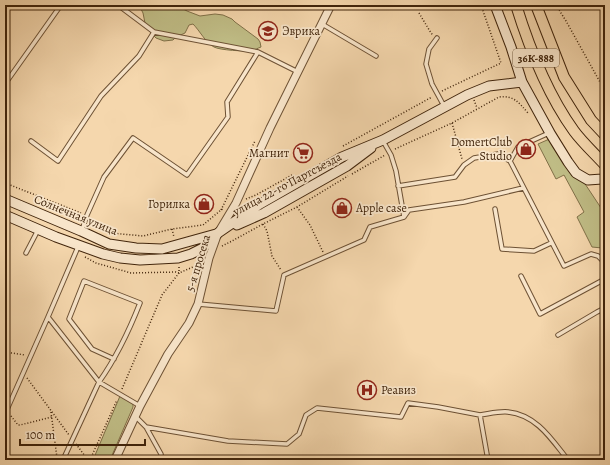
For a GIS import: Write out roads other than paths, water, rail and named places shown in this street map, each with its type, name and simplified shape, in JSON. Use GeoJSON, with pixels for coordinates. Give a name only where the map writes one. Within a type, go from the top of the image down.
{"type":"FeatureCollection","features":[{"type":"Feature","properties":{"kind":"main road"},"geometry":{"type":"LineString","coordinates":[[495,5],[511,47],[522,82],[550,133],[576,173],[588,180],[605,178]]}},
{"type":"Feature","properties":{"kind":"main road","name":"36К-888"},"geometry":{"type":"LineString","coordinates":[[537,8],[564,77],[591,120],[605,135]]}},
{"type":"Feature","properties":{"kind":"main road","name":"36К-888"},"geometry":{"type":"LineString","coordinates":[[517,9],[541,72],[556,101],[575,132],[605,165]]}},
{"type":"Feature","properties":{"kind":"main road","name":"улица 22-го Партсъезда"},"geometry":{"type":"LineString","coordinates":[[218,233],[264,213],[334,174],[383,140],[467,95],[489,86],[522,82]]}},
{"type":"Feature","properties":{"kind":"main road","name":"Солнечная улица"},"geometry":{"type":"LineString","coordinates":[[5,199],[109,244],[136,248],[162,249],[218,233]]}},
{"type":"Feature","properties":{"kind":"main road","name":"Солнечная улица"},"geometry":{"type":"LineString","coordinates":[[5,215],[79,246],[103,254],[120,258],[140,260],[178,258],[190,254],[203,248],[218,233]]}},
{"type":"Feature","properties":{"kind":"street","name":"5-я просека"},"geometry":{"type":"LineString","coordinates":[[115,460],[140,406],[168,354],[189,323],[198,304],[209,258],[218,233],[236,204],[270,128],[331,5]]}},
{"type":"Feature","properties":{"kind":"lane"},"geometry":{"type":"LineString","coordinates":[[5,84],[61,5]]}},
{"type":"Feature","properties":{"kind":"lane"},"geometry":{"type":"LineString","coordinates":[[118,5],[154,32],[258,52],[298,72]]}},
{"type":"Feature","properties":{"kind":"lane"},"geometry":{"type":"LineString","coordinates":[[322,24],[376,56]]}},
{"type":"Feature","properties":{"kind":"lane"},"geometry":{"type":"LineString","coordinates":[[31,141],[58,161],[101,96],[139,56],[154,32]]}},
{"type":"Feature","properties":{"kind":"lane"},"geometry":{"type":"LineString","coordinates":[[437,38],[429,49],[426,64],[432,84],[445,107]]}},
{"type":"Feature","properties":{"kind":"lane"},"geometry":{"type":"LineString","coordinates":[[81,231],[104,177],[133,138],[188,175],[228,118],[227,102],[258,52]]}},
{"type":"Feature","properties":{"kind":"lane"},"geometry":{"type":"LineString","coordinates":[[510,161],[518,147],[550,133]]}},
{"type":"Feature","properties":{"kind":"lane"},"geometry":{"type":"LineString","coordinates":[[383,140],[391,155],[396,171],[404,216]]}},
{"type":"Feature","properties":{"kind":"lane"},"geometry":{"type":"LineString","coordinates":[[398,186],[455,177],[464,165],[474,158],[498,154],[510,161],[564,266],[591,254],[598,256],[605,263]]}},
{"type":"Feature","properties":{"kind":"lane"},"geometry":{"type":"LineString","coordinates":[[198,304],[276,311],[284,275],[364,240],[370,226],[404,216],[409,210],[464,202],[523,188]]}},
{"type":"Feature","properties":{"kind":"lane"},"geometry":{"type":"LineString","coordinates":[[495,209],[502,249],[534,251],[552,242]]}},
{"type":"Feature","properties":{"kind":"lane"},"geometry":{"type":"LineString","coordinates":[[26,253],[38,229]]}},
{"type":"Feature","properties":{"kind":"lane"},"geometry":{"type":"LineString","coordinates":[[5,414],[79,246]]}},
{"type":"Feature","properties":{"kind":"lane"},"geometry":{"type":"LineString","coordinates":[[521,276],[540,314],[605,279]]}},
{"type":"Feature","properties":{"kind":"lane"},"geometry":{"type":"LineString","coordinates":[[63,460],[99,382],[114,359],[140,303],[84,281],[69,319],[92,348],[114,359]]}},
{"type":"Feature","properties":{"kind":"lane"},"geometry":{"type":"LineString","coordinates":[[558,335],[605,308]]}},
{"type":"Feature","properties":{"kind":"lane"},"geometry":{"type":"LineString","coordinates":[[48,317],[99,382],[140,406]]}},
{"type":"Feature","properties":{"kind":"lane"},"geometry":{"type":"LineString","coordinates":[[146,427],[228,441],[287,444],[299,434],[306,415],[317,408],[400,417],[408,403],[480,415],[508,412],[527,417],[544,430],[568,460]]}},
{"type":"Feature","properties":{"kind":"lane"},"geometry":{"type":"LineString","coordinates":[[480,415],[488,460]]}},
{"type":"Feature","properties":{"kind":"lane"},"geometry":{"type":"LineString","coordinates":[[135,416],[146,427],[161,454],[161,460]]}},
{"type":"Feature","properties":{"kind":"place","name":"Эврика"},"geometry":{"type":"Point","coordinates":[268,31]}},
{"type":"Feature","properties":{"kind":"place","name":"DomertClub Studio"},"geometry":{"type":"Point","coordinates":[526,149]}},
{"type":"Feature","properties":{"kind":"place","name":"Магнит"},"geometry":{"type":"Point","coordinates":[303,153]}},
{"type":"Feature","properties":{"kind":"place","name":"Горилка"},"geometry":{"type":"Point","coordinates":[204,204]}},
{"type":"Feature","properties":{"kind":"place","name":"Apple case"},"geometry":{"type":"Point","coordinates":[342,208]}},
{"type":"Feature","properties":{"kind":"place","name":"Реавиз"},"geometry":{"type":"Point","coordinates":[367,390]}}]}
